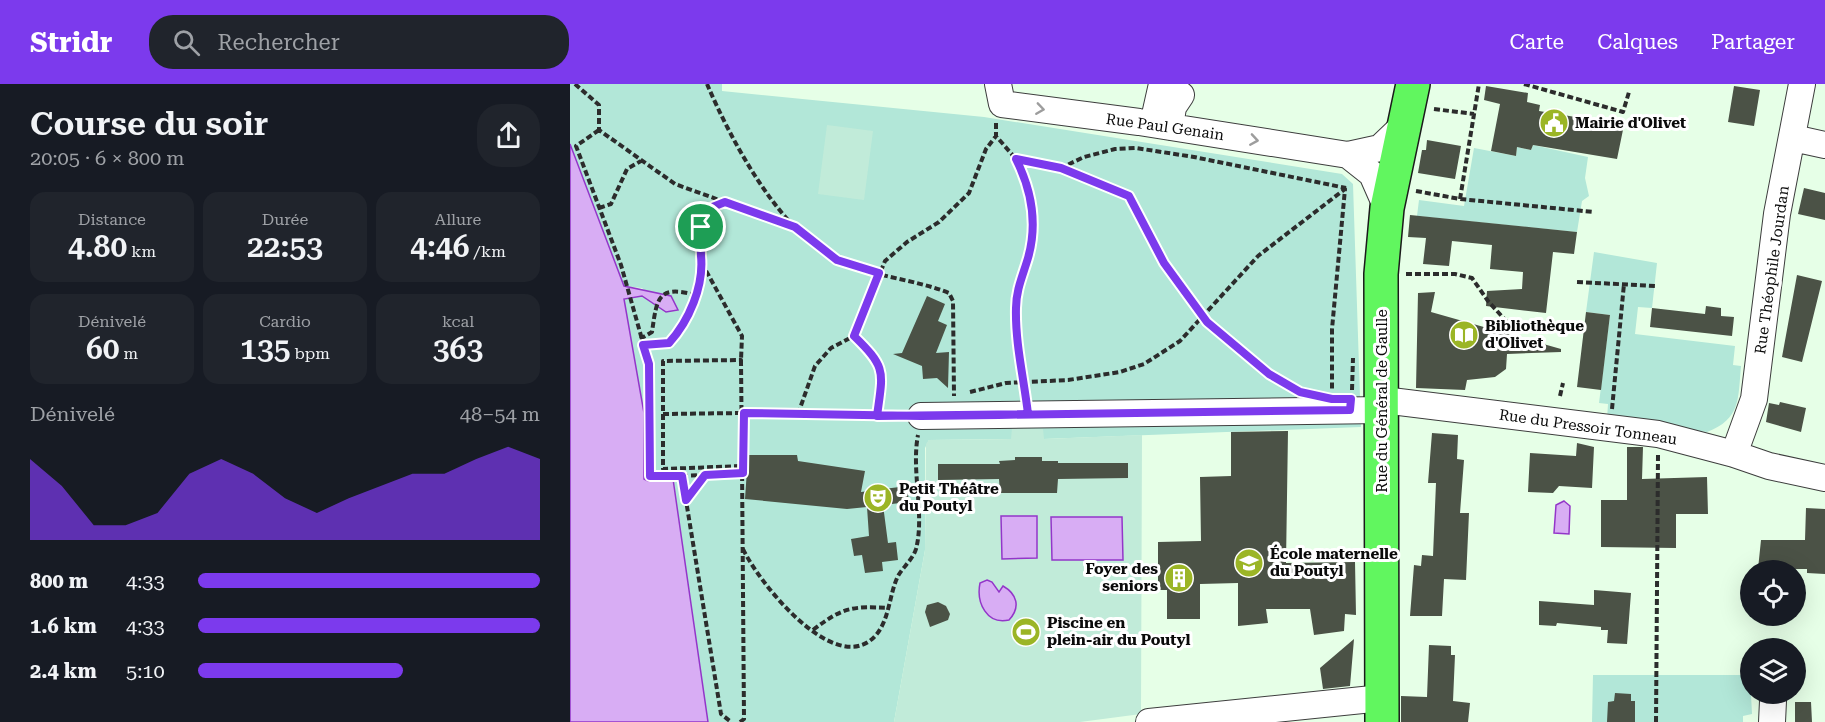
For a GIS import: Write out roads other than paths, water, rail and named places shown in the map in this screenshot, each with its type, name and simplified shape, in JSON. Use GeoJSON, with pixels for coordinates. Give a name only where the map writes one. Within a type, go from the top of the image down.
{"type":"FeatureCollection","features":[{"type":"Feature","properties":{"kind":"main road","name":"Rue du Général de Gaulle"},"geometry":{"type":"LineString","coordinates":[[1382,710],[1381,274],[1389,197],[1407,105]]}},
{"type":"Feature","properties":{"kind":"street","name":"Rue Théophile Jourdan"},"geometry":{"type":"LineString","coordinates":[[1734,454],[1754,399],[1777,214],[1802,84]]}},
{"type":"Feature","properties":{"kind":"street"},"geometry":{"type":"LineString","coordinates":[[1162,126],[1171,89]]}},
{"type":"Feature","properties":{"kind":"street","name":"Rue Paul Genain"},"geometry":{"type":"LineString","coordinates":[[1000,94],[1162,126],[1348,155],[1380,148],[1407,105]]}},
{"type":"Feature","properties":{"kind":"street"},"geometry":{"type":"LineString","coordinates":[[1793,138],[1825,145]]}},
{"type":"Feature","properties":{"kind":"street","name":"Rue Paul Genain"},"geometry":{"type":"LineString","coordinates":[[1348,155],[1372,174],[1389,197]]}},
{"type":"Feature","properties":{"kind":"street","name":"Rue du Pressoir Tonneau"},"geometry":{"type":"LineString","coordinates":[[921,416],[1350,410],[1383,405],[1658,434],[1734,454],[1768,466],[1825,478]]}},
{"type":"Feature","properties":{"kind":"street"},"geometry":{"type":"LineString","coordinates":[[1149,722],[1382,710]]}},
{"type":"Feature","properties":{"kind":"place","name":"Mairie d'Olivet"},"geometry":{"type":"Point","coordinates":[1554,123]}},
{"type":"Feature","properties":{"kind":"place","name":"Bibliothèque d'Olivet"},"geometry":{"type":"Point","coordinates":[1464,335]}},
{"type":"Feature","properties":{"kind":"place","name":"Petit Théâtre du Poutyl"},"geometry":{"type":"Point","coordinates":[878,498]}},
{"type":"Feature","properties":{"kind":"place","name":"École maternelle du Poutyl"},"geometry":{"type":"Point","coordinates":[1249,563]}},
{"type":"Feature","properties":{"kind":"place","name":"Foyer des seniors"},"geometry":{"type":"Point","coordinates":[1179,578]}},
{"type":"Feature","properties":{"kind":"place","name":"Piscine en plein-air du Poutyl"},"geometry":{"type":"Point","coordinates":[1026,632]}}]}
